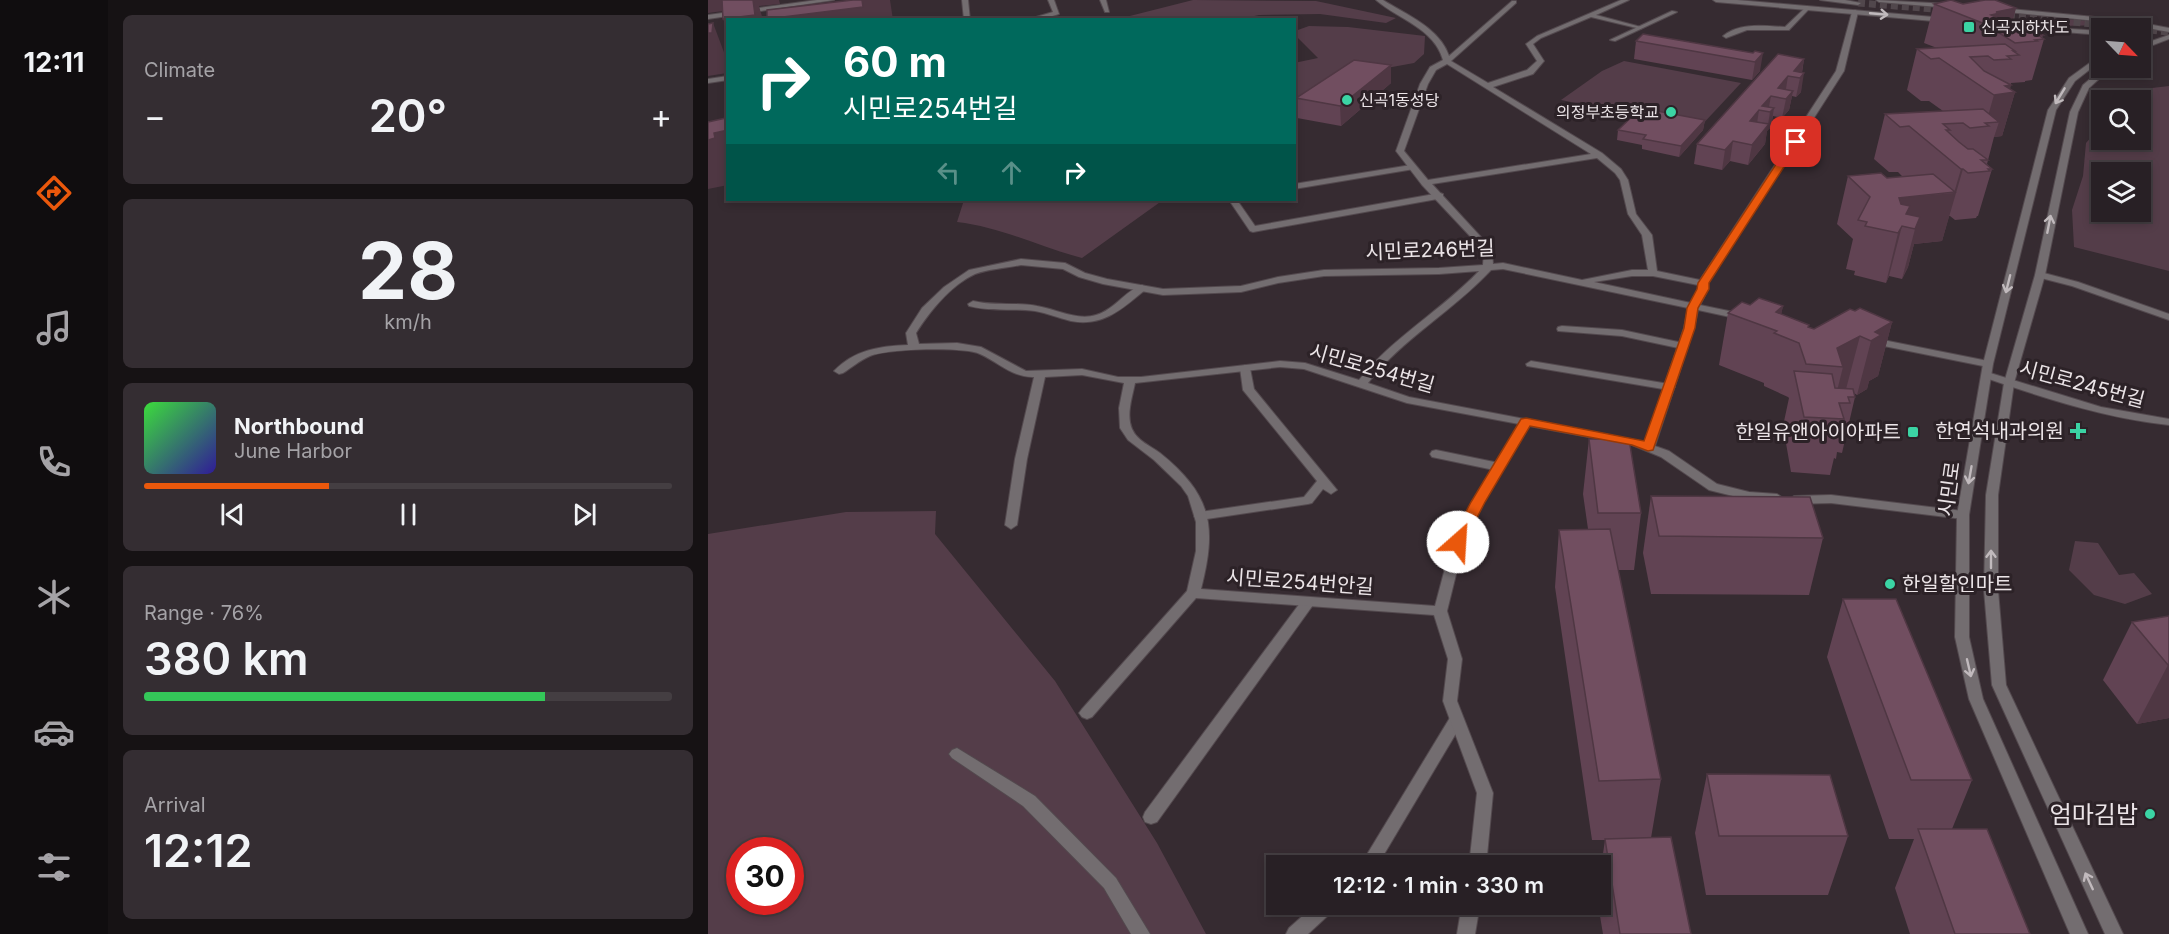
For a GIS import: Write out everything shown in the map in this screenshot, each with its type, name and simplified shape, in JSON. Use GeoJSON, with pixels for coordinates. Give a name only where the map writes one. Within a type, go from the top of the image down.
{"type":"FeatureCollection","features":[{"type":"Feature","properties":{"kind":"street"},"geometry":{"type":"LineString","coordinates":[[708,18],[791,3],[831,0]]}},
{"type":"Feature","properties":{"kind":"street"},"geometry":{"type":"LineString","coordinates":[[965,0],[968,18]]}},
{"type":"Feature","properties":{"kind":"street"},"geometry":{"type":"LineString","coordinates":[[1037,18],[1057,13],[1051,0]]}},
{"type":"Feature","properties":{"kind":"street"},"geometry":{"type":"LineString","coordinates":[[1103,0],[1107,11]]}},
{"type":"Feature","properties":{"kind":"street"},"geometry":{"type":"LineString","coordinates":[[1379,0],[1434,36],[1446,51],[1447,61]]}},
{"type":"Feature","properties":{"kind":"street"},"geometry":{"type":"LineString","coordinates":[[1488,86],[1530,72],[1541,61],[1529,44],[1539,37],[1593,16],[1626,0]]}},
{"type":"Feature","properties":{"kind":"street"},"geometry":{"type":"LineString","coordinates":[[1716,0],[1807,8],[1857,8]]}},
{"type":"Feature","properties":{"kind":"street"},"geometry":{"type":"LineString","coordinates":[[1773,0],[1948,20]]}},
{"type":"Feature","properties":{"kind":"street"},"geometry":{"type":"LineString","coordinates":[[1823,0],[1857,8]]}},
{"type":"Feature","properties":{"kind":"street"},"geometry":{"type":"LineString","coordinates":[[1880,0],[1963,7]]}},
{"type":"Feature","properties":{"kind":"street"},"geometry":{"type":"LineString","coordinates":[[1362,384],[1372,371],[1420,326],[1474,282],[1488,267],[1489,251],[1440,196],[1425,183],[1400,151],[1426,79],[1433,69],[1447,61],[1514,2]]}},
{"type":"Feature","properties":{"kind":"street"},"geometry":{"type":"LineString","coordinates":[[789,17],[791,3]]}},
{"type":"Feature","properties":{"kind":"street"},"geometry":{"type":"LineString","coordinates":[[1726,36],[1731,32],[1752,29],[1787,29],[1807,8]]}},
{"type":"Feature","properties":{"kind":"street"},"geometry":{"type":"LineString","coordinates":[[1648,447],[1692,320],[1693,308],[1703,289],[1703,283],[1840,71],[1857,8]]}},
{"type":"Feature","properties":{"kind":"street"},"geometry":{"type":"LineString","coordinates":[[1994,9],[2119,21],[2167,29]]}},
{"type":"Feature","properties":{"kind":"street"},"geometry":{"type":"LineString","coordinates":[[1613,40],[1674,12]]}},
{"type":"Feature","properties":{"kind":"street"},"geometry":{"type":"LineString","coordinates":[[2026,12],[2043,16],[2050,21],[2044,26],[2030,27]]}},
{"type":"Feature","properties":{"kind":"street"},"geometry":{"type":"LineString","coordinates":[[1593,16],[1639,28]]}},
{"type":"Feature","properties":{"kind":"street"},"geometry":{"type":"LineString","coordinates":[[1995,24],[2091,32]]}},
{"type":"Feature","properties":{"kind":"street"},"geometry":{"type":"LineString","coordinates":[[2049,28],[2091,28]]}},
{"type":"Feature","properties":{"kind":"street"},"geometry":{"type":"LineString","coordinates":[[2151,32],[2167,29]]}},
{"type":"Feature","properties":{"kind":"street"},"geometry":{"type":"LineString","coordinates":[[2151,32],[2169,37]]}},
{"type":"Feature","properties":{"kind":"street"},"geometry":{"type":"LineString","coordinates":[[2151,44],[2169,37]]}},
{"type":"Feature","properties":{"kind":"street"},"geometry":{"type":"LineString","coordinates":[[1447,61],[1599,155],[1618,171],[1624,180],[1632,214],[1647,235],[1653,273]]}},
{"type":"Feature","properties":{"kind":"street","name":"시민로"},"geometry":{"type":"LineString","coordinates":[[2079,934],[1976,699],[1962,637],[1963,515],[1987,370],[2052,110],[2072,80],[2091,65]]}},
{"type":"Feature","properties":{"kind":"street"},"geometry":{"type":"LineString","coordinates":[[708,81],[726,78]]}},
{"type":"Feature","properties":{"kind":"street"},"geometry":{"type":"LineString","coordinates":[[2096,78],[2086,87],[2074,112],[2040,275],[2009,383],[1992,495],[1991,590],[1999,685],[2114,934]]}},
{"type":"Feature","properties":{"kind":"street"},"geometry":{"type":"LineString","coordinates":[[1425,183],[1599,155]]}},
{"type":"Feature","properties":{"kind":"street"},"geometry":{"type":"LineString","coordinates":[[1296,187],[1411,167]]}},
{"type":"Feature","properties":{"kind":"street"},"geometry":{"type":"LineString","coordinates":[[1234,201],[1253,229],[1440,196]]}},
{"type":"Feature","properties":{"kind":"street","name":"시민로246번길"},"geometry":{"type":"LineString","coordinates":[[914,348],[911,333],[926,310],[947,289],[972,272],[1021,262],[1065,266],[1098,280],[1163,292],[1241,289],[1278,280],[1324,273],[1439,272],[1503,266],[1521,268],[1755,320]]}},
{"type":"Feature","properties":{"kind":"street"},"geometry":{"type":"LineString","coordinates":[[1580,282],[1632,273],[1653,273],[1703,283]]}},
{"type":"Feature","properties":{"kind":"street"},"geometry":{"type":"LineString","coordinates":[[2040,275],[2076,284],[2169,317]]}},
{"type":"Feature","properties":{"kind":"street"},"geometry":{"type":"LineString","coordinates":[[973,304],[1001,310],[1035,309],[1071,317],[1095,319],[1142,288]]}},
{"type":"Feature","properties":{"kind":"street"},"geometry":{"type":"LineString","coordinates":[[1562,329],[1622,333],[1683,346]]}},
{"type":"Feature","properties":{"kind":"street"},"geometry":{"type":"LineString","coordinates":[[1863,339],[1987,370]]}},
{"type":"Feature","properties":{"kind":"street","name":"시민로254번길"},"geometry":{"type":"LineString","coordinates":[[839,371],[865,354],[881,348],[957,346],[981,350],[1024,374],[1082,372],[1118,380],[1280,364],[1305,366],[1407,400],[1635,442],[1665,454],[1713,487],[1749,496],[1800,501],[1831,499],[1963,515]]}},
{"type":"Feature","properties":{"kind":"street"},"geometry":{"type":"LineString","coordinates":[[1532,364],[1670,387]]}},
{"type":"Feature","properties":{"kind":"street"},"geometry":{"type":"LineString","coordinates":[[1200,516],[1308,500],[1327,486],[1249,390],[1245,368]]}},
{"type":"Feature","properties":{"kind":"street","name":"시민로245번길"},"geometry":{"type":"LineString","coordinates":[[1987,370],[2009,383],[2057,399],[2137,419],[2169,422]]}},
{"type":"Feature","properties":{"kind":"street"},"geometry":{"type":"LineString","coordinates":[[1011,525],[1020,459],[1040,373]]}},
{"type":"Feature","properties":{"kind":"street","name":"시민로254번안길"},"geometry":{"type":"LineString","coordinates":[[1130,380],[1123,415],[1129,434],[1155,454],[1186,484],[1198,507],[1204,537],[1203,558],[1193,593],[1440,611]]}},
{"type":"Feature","properties":{"kind":"street"},"geometry":{"type":"LineString","coordinates":[[1478,855],[1485,793],[1450,701],[1455,659],[1440,611],[1458,542],[1526,422]]}},
{"type":"Feature","properties":{"kind":"street"},"geometry":{"type":"LineString","coordinates":[[1436,454],[1499,467]]}},
{"type":"Feature","properties":{"kind":"street"},"geometry":{"type":"LineString","coordinates":[[1086,713],[1193,593]]}},
{"type":"Feature","properties":{"kind":"street"},"geometry":{"type":"LineString","coordinates":[[1151,817],[1308,602]]}},
{"type":"Feature","properties":{"kind":"street"},"geometry":{"type":"LineString","coordinates":[[1375,855],[1456,720]]}},
{"type":"Feature","properties":{"kind":"street"},"geometry":{"type":"LineString","coordinates":[[957,754],[1029,801],[1110,883],[1140,934]]}},
{"type":"Feature","properties":{"kind":"street"},"geometry":{"type":"LineString","coordinates":[[1295,934],[1317,915]]}},
{"type":"Feature","properties":{"kind":"street"},"geometry":{"type":"LineString","coordinates":[[1466,934],[1469,915]]}},
{"type":"Feature","properties":{"kind":"shaded area"},"geometry":{"type":"Polygon","coordinates":[[[1193,0],[1316,1],[1396,18],[1386,23],[1320,14],[1259,15],[1245,18],[1122,18],[1193,0]]]}},
{"type":"Feature","properties":{"kind":"shaded area"},"geometry":{"type":"Polygon","coordinates":[[[2053,18],[2091,21],[2091,25],[2056,26],[2053,18]]]}},
{"type":"Feature","properties":{"kind":"shaded area"},"geometry":{"type":"Polygon","coordinates":[[[1309,26],[1348,27],[1425,36],[1424,54],[1414,63],[1354,74],[1296,112],[1296,63],[1318,58],[1296,36],[1296,31],[1309,26]]]}},
{"type":"Feature","properties":{"kind":"shaded area"},"geometry":{"type":"Polygon","coordinates":[[[1624,61],[1741,83],[1699,128],[1561,100],[1602,71],[1624,61]]]}},
{"type":"Feature","properties":{"kind":"shaded area"},"geometry":{"type":"Polygon","coordinates":[[[2169,86],[2169,271],[2074,247],[2072,210],[2083,176],[2086,143],[2091,137],[2091,150],[2151,150],[2151,90],[2147,90],[2169,86]]]}},
{"type":"Feature","properties":{"kind":"shaded area"},"geometry":{"type":"Polygon","coordinates":[[[964,201],[1162,201],[1082,258],[989,228],[957,222],[964,201]]]}},
{"type":"Feature","properties":{"kind":"shaded area"},"geometry":{"type":"Polygon","coordinates":[[[936,511],[935,534],[1055,681],[1157,843],[1206,934],[708,934],[708,534],[846,512],[936,511]]]}},
{"type":"Feature","properties":{"kind":"shaded area"},"geometry":{"type":"Polygon","coordinates":[[[2075,541],[2098,543],[2119,575],[2134,573],[2152,594],[2125,604],[2094,595],[2069,570],[2075,541]]]}},
{"type":"Feature","properties":{"kind":"building"},"geometry":{"type":"Polygon","coordinates":[[[722,0],[753,0],[755,15],[723,19],[722,0]]]}},
{"type":"Feature","properties":{"kind":"building"},"geometry":{"type":"Polygon","coordinates":[[[853,0],[862,0],[863,7],[775,18],[767,18],[767,10],[853,0]]]}},
{"type":"Feature","properties":{"kind":"building"},"geometry":{"type":"Polygon","coordinates":[[[1951,0],[1963,4],[1995,0],[2016,8],[1991,15],[2021,29],[2033,29],[2043,35],[2038,35],[2044,39],[2015,43],[1985,24],[1934,4],[1951,0]]]}},
{"type":"Feature","properties":{"kind":"building"},"geometry":{"type":"Polygon","coordinates":[[[713,23],[712,33],[708,33],[708,24],[713,23]]]}},
{"type":"Feature","properties":{"kind":"building"},"geometry":{"type":"Polygon","coordinates":[[[1643,34],[1763,53],[1755,62],[1636,41],[1643,34]]]}},
{"type":"Feature","properties":{"kind":"building"},"geometry":{"type":"Polygon","coordinates":[[[2005,44],[2019,55],[2007,56],[2011,59],[1994,60],[1988,56],[1970,57],[1984,71],[2011,85],[2005,86],[2015,92],[1994,95],[1939,58],[1931,59],[1917,49],[2005,44]]]}},
{"type":"Feature","properties":{"kind":"building"},"geometry":{"type":"Polygon","coordinates":[[[1778,54],[1804,59],[1794,71],[1804,73],[1800,78],[1788,76],[1778,88],[1793,91],[1786,99],[1771,96],[1762,106],[1774,108],[1770,112],[1759,110],[1750,121],[1769,124],[1752,145],[1733,141],[1725,150],[1697,144],[1778,54]]]}},
{"type":"Feature","properties":{"kind":"building"},"geometry":{"type":"Polygon","coordinates":[[[1354,60],[1391,65],[1340,106],[1296,98],[1354,60]]]}},
{"type":"Feature","properties":{"kind":"building"},"geometry":{"type":"Polygon","coordinates":[[[1641,108],[1705,120],[1681,146],[1643,139],[1646,135],[1618,130],[1641,108]]]}},
{"type":"Feature","properties":{"kind":"building"},"geometry":{"type":"Polygon","coordinates":[[[1983,109],[1999,122],[1985,123],[1989,126],[1970,128],[1963,123],[1943,124],[1959,142],[1988,160],[1981,160],[1992,169],[1968,173],[1909,126],[1900,127],[1885,114],[1983,109]]]}},
{"type":"Feature","properties":{"kind":"building"},"geometry":{"type":"Polygon","coordinates":[[[726,118],[726,130],[714,133],[715,138],[708,140],[708,122],[726,118]]]}},
{"type":"Feature","properties":{"kind":"building"},"geometry":{"type":"Polygon","coordinates":[[[1881,173],[1887,178],[1933,174],[1955,192],[1899,198],[1901,204],[1910,206],[1906,214],[1920,217],[1915,229],[1902,226],[1898,233],[1865,226],[1867,222],[1858,220],[1870,197],[1848,176],[1881,173]]]}},
{"type":"Feature","properties":{"kind":"building"},"geometry":{"type":"Polygon","coordinates":[[[1759,298],[1783,306],[1776,312],[1814,329],[1850,309],[1855,311],[1860,308],[1892,322],[1875,332],[1881,335],[1871,341],[1860,336],[1837,348],[1843,367],[1806,364],[1799,343],[1774,333],[1777,331],[1728,313],[1742,302],[1750,305],[1759,298]]]}},
{"type":"Feature","properties":{"kind":"building"},"geometry":{"type":"Polygon","coordinates":[[[1794,371],[1832,374],[1835,388],[1853,389],[1855,397],[1848,397],[1850,403],[1839,403],[1844,419],[1804,417],[1794,371]]]}},
{"type":"Feature","properties":{"kind":"building"},"geometry":{"type":"Polygon","coordinates":[[[1589,439],[1629,439],[1641,513],[1598,513],[1589,439]]]}},
{"type":"Feature","properties":{"kind":"building"},"geometry":{"type":"Polygon","coordinates":[[[1651,496],[1810,497],[1823,538],[1659,536],[1651,496]]]}},
{"type":"Feature","properties":{"kind":"building"},"geometry":{"type":"Polygon","coordinates":[[[1610,529],[1661,779],[1599,781],[1559,530],[1610,529]]]}},
{"type":"Feature","properties":{"kind":"building"},"geometry":{"type":"Polygon","coordinates":[[[1843,599],[1896,599],[1972,780],[1911,780],[1843,599]]]}},
{"type":"Feature","properties":{"kind":"building"},"geometry":{"type":"Polygon","coordinates":[[[2169,616],[2169,665],[2168,665],[2132,622],[2169,616]]]}},
{"type":"Feature","properties":{"kind":"building"},"geometry":{"type":"Polygon","coordinates":[[[1707,774],[1830,775],[1848,836],[1719,836],[1707,774]]]}},
{"type":"Feature","properties":{"kind":"building"},"geometry":{"type":"Polygon","coordinates":[[[1918,829],[1987,829],[2030,934],[1955,934],[1918,829]]]}},
{"type":"Feature","properties":{"kind":"building"},"geometry":{"type":"Polygon","coordinates":[[[1671,837],[1691,934],[1620,934],[1611,877],[1611,855],[1608,855],[1605,839],[1671,837]]]}},
{"type":"Feature","properties":{"kind":"tunnel"},"geometry":{"type":"LineString","coordinates":[[1858,3],[1947,10]]}},
{"type":"Feature","properties":{"kind":"tunnel"},"geometry":{"type":"LineString","coordinates":[[1997,14],[2169,32]]}},
{"type":"Feature","properties":{"kind":"place","name":"신곡지하차도"},"geometry":{"type":"Point","coordinates":[1969,27]}},
{"type":"Feature","properties":{"kind":"place","name":"신곡1동성당"},"geometry":{"type":"Point","coordinates":[1347,100]}},
{"type":"Feature","properties":{"kind":"place","name":"의정부초등학교"},"geometry":{"type":"Point","coordinates":[1671,112]}},
{"type":"Feature","properties":{"kind":"place","name":"한연석내과의원"},"geometry":{"type":"Point","coordinates":[2078,431]}},
{"type":"Feature","properties":{"kind":"place","name":"한일유앤아이아파트"},"geometry":{"type":"Point","coordinates":[1913,432]}},
{"type":"Feature","properties":{"kind":"place","name":"한일할인마트"},"geometry":{"type":"Point","coordinates":[1890,584]}},
{"type":"Feature","properties":{"kind":"place","name":"엄마김밥"},"geometry":{"type":"Point","coordinates":[2150,814]}},
{"type":"Feature","properties":{"kind":"route"},"geometry":{"type":"LineString","coordinates":[[1458,542],[1478,502],[1526,422],[1635,442],[1648,447],[1665,403],[1692,320],[1693,308],[1703,289],[1703,283],[1796,142]]}}]}
